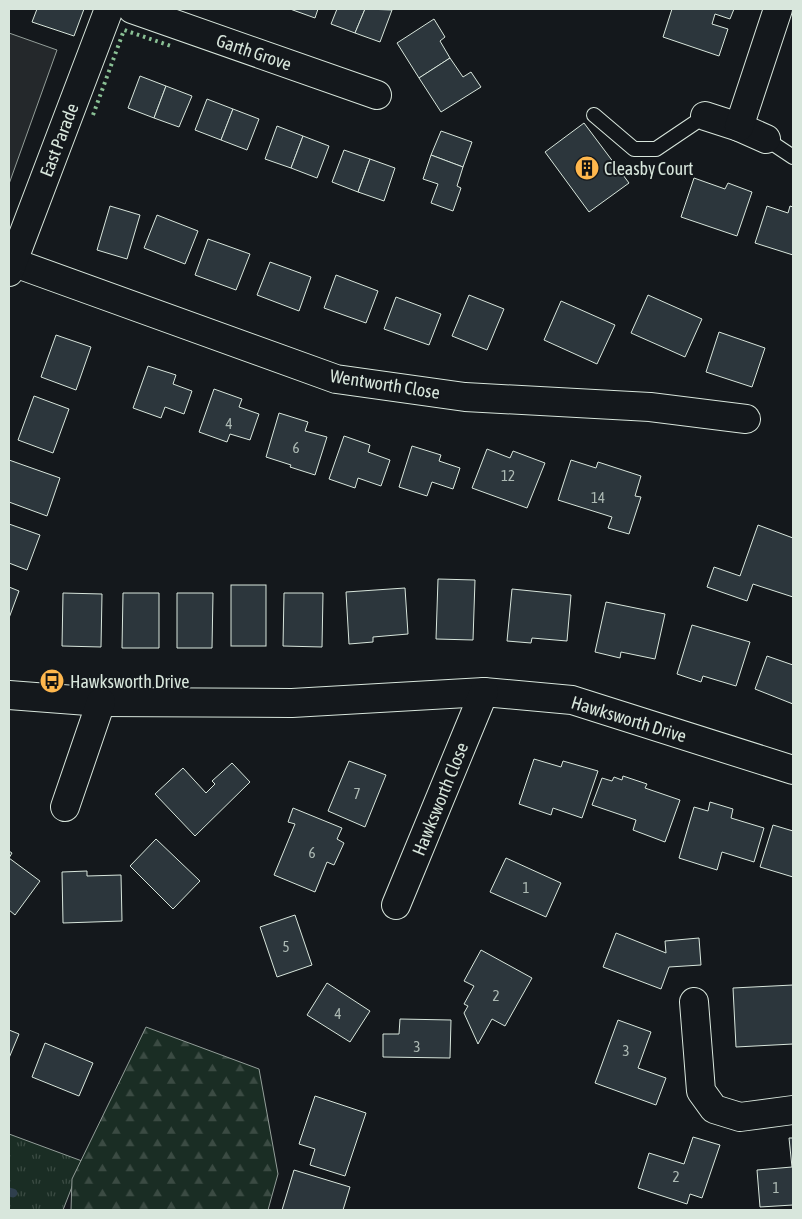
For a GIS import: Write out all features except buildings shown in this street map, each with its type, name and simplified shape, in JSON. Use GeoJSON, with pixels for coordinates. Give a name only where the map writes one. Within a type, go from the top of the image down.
{"type":"FeatureCollection","features":[{"type":"Feature","properties":{"kind":"street","name":"East Parade"},"geometry":{"type":"LineString","coordinates":[[10,267],[109,9]]}},
{"type":"Feature","properties":{"kind":"street","name":"Garth Grove"},"geometry":{"type":"LineString","coordinates":[[132,9],[377,95]]}},
{"type":"Feature","properties":{"kind":"street"},"geometry":{"type":"LineString","coordinates":[[739,127],[778,9]]}},
{"type":"Feature","properties":{"kind":"street"},"geometry":{"type":"LineString","coordinates":[[705,116],[739,127],[766,139]]}},
{"type":"Feature","properties":{"kind":"street","name":"Wentworth Close"},"geometry":{"type":"LineString","coordinates":[[10,267],[336,379],[465,397],[650,407],[746,419]]}},
{"type":"Feature","properties":{"kind":"street","name":"Hawksworth Drive"},"geometry":{"type":"LineString","coordinates":[[9,695],[102,702],[292,703],[484,692],[572,700],[793,770]]}},
{"type":"Feature","properties":{"kind":"street","name":"Hawksworth Close"},"geometry":{"type":"LineString","coordinates":[[396,905],[484,692]]}},
{"type":"Feature","properties":{"kind":"street"},"geometry":{"type":"LineString","coordinates":[[65,807],[102,702]]}},
{"type":"Feature","properties":{"kind":"street"},"geometry":{"type":"LineString","coordinates":[[694,1002],[701,1091],[714,1109],[740,1117],[793,1110]]}},
{"type":"Feature","properties":{"kind":"lane"},"geometry":{"type":"LineString","coordinates":[[594,116],[634,149],[656,149],[705,116]]}},
{"type":"Feature","properties":{"kind":"lane"},"geometry":{"type":"LineString","coordinates":[[766,139],[793,158]]}},
{"type":"Feature","properties":{"kind":"green space"},"geometry":{"type":"Polygon","coordinates":[[[146,1027],[259,1069],[278,1174],[268,1210],[71,1210],[72,1179],[146,1027]]]}},
{"type":"Feature","properties":{"kind":"green space"},"geometry":{"type":"Polygon","coordinates":[[[9,1134],[82,1161],[63,1210],[9,1210],[9,1134]]]}},
{"type":"Feature","properties":{"kind":"shaded area"},"geometry":{"type":"Polygon","coordinates":[[[9,33],[57,50],[9,184],[9,33]]]}},
{"type":"Feature","properties":{"kind":"waterway"},"geometry":{"type":"LineString","coordinates":[[9,1192],[13,1193]]}},
{"type":"Feature","properties":{"kind":"hedge"},"geometry":{"type":"LineString","coordinates":[[93,115],[124,30],[171,46]]}},
{"type":"Feature","properties":{"kind":"place","name":"Cleasby Court"},"geometry":{"type":"Point","coordinates":[587,168]}},
{"type":"Feature","properties":{"kind":"place","name":"Hawksworth Drive"},"geometry":{"type":"Point","coordinates":[52,681]}}]}
